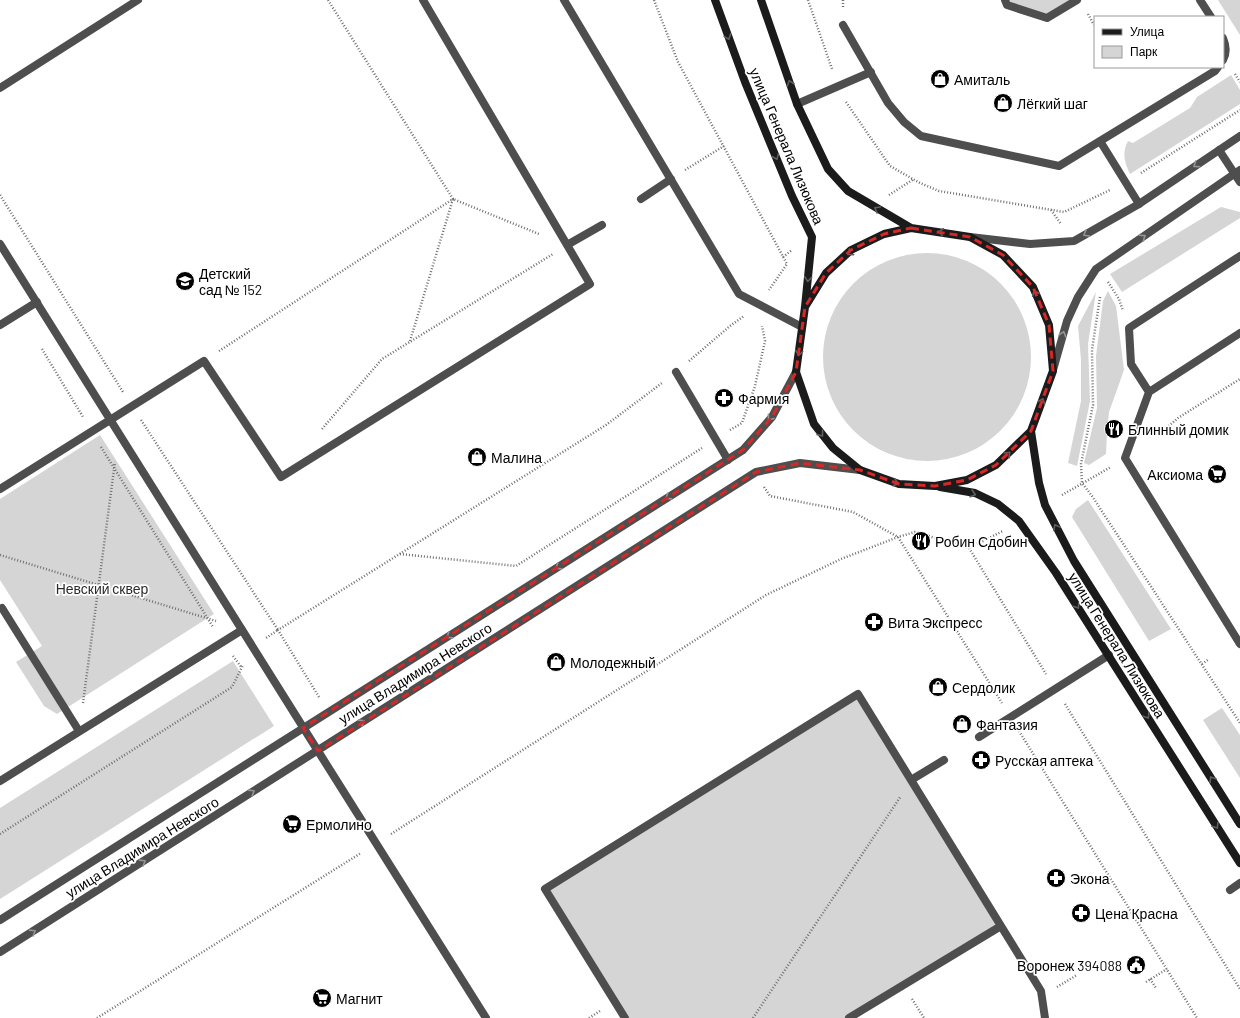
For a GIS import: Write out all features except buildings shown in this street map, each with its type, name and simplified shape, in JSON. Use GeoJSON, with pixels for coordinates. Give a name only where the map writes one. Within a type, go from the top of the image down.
{"type":"FeatureCollection","features":[{"type":"Feature","properties":{"kind":"main road","name":"улица Генерала Лизюкова"},"geometry":{"type":"LineString","coordinates":[[714,0],[745,82],[792,196],[812,237],[805,307],[796,372]]}},
{"type":"Feature","properties":{"kind":"main road","name":"улица Генерала Лизюкова"},"geometry":{"type":"LineString","coordinates":[[761,0],[797,104],[828,169],[848,191],[911,228]]}},
{"type":"Feature","properties":{"kind":"main road"},"geometry":{"type":"LineString","coordinates":[[796,372],[814,424],[832,448],[860,470],[899,484],[935,486],[967,480],[996,465],[1031,431],[1053,371],[1049,325],[1033,287],[1003,255],[970,236],[911,228],[884,234],[851,250],[826,273],[805,307]]}},
{"type":"Feature","properties":{"kind":"main road","name":"улица Генерала Лизюкова"},"geometry":{"type":"LineString","coordinates":[[1031,431],[1039,483],[1045,505],[1074,561],[1240,824]]}},
{"type":"Feature","properties":{"kind":"main road","name":"улица Генерала Лизюкова"},"geometry":{"type":"LineString","coordinates":[[935,486],[975,494],[998,504],[1019,521],[1056,573],[1240,863]]}},
{"type":"Feature","properties":{"kind":"street"},"geometry":{"type":"LineString","coordinates":[[0,88],[138,0]]}},
{"type":"Feature","properties":{"kind":"street"},"geometry":{"type":"LineString","coordinates":[[0,489],[204,361],[281,477],[590,284],[423,0]]}},
{"type":"Feature","properties":{"kind":"street"},"geometry":{"type":"LineString","coordinates":[[564,0],[739,294],[802,327]]}},
{"type":"Feature","properties":{"kind":"street"},"geometry":{"type":"LineString","coordinates":[[1005,0],[1007,5],[1047,18],[1077,0]]}},
{"type":"Feature","properties":{"kind":"street"},"geometry":{"type":"LineString","coordinates":[[1200,0],[1210,16]]}},
{"type":"Feature","properties":{"kind":"street"},"geometry":{"type":"LineString","coordinates":[[843,25],[888,103],[904,122],[921,136],[1060,166],[1217,68]]}},
{"type":"Feature","properties":{"kind":"street"},"geometry":{"type":"LineString","coordinates":[[1224,40],[1226,52],[1224,57]]}},
{"type":"Feature","properties":{"kind":"street"},"geometry":{"type":"LineString","coordinates":[[797,104],[871,72]]}},
{"type":"Feature","properties":{"kind":"street"},"geometry":{"type":"LineString","coordinates":[[970,236],[1030,244],[1074,241],[1139,204],[1240,136]]}},
{"type":"Feature","properties":{"kind":"street"},"geometry":{"type":"LineString","coordinates":[[1100,141],[1139,204]]}},
{"type":"Feature","properties":{"kind":"street"},"geometry":{"type":"LineString","coordinates":[[1219,150],[1238,172],[1240,182]]}},
{"type":"Feature","properties":{"kind":"street"},"geometry":{"type":"LineString","coordinates":[[1053,371],[1067,321],[1078,297],[1096,269],[1238,172]]}},
{"type":"Feature","properties":{"kind":"street"},"geometry":{"type":"LineString","coordinates":[[641,199],[670,179]]}},
{"type":"Feature","properties":{"kind":"street"},"geometry":{"type":"LineString","coordinates":[[567,245],[602,225]]}},
{"type":"Feature","properties":{"kind":"street"},"geometry":{"type":"LineString","coordinates":[[0,244],[486,1018]]}},
{"type":"Feature","properties":{"kind":"street"},"geometry":{"type":"LineString","coordinates":[[1149,392],[1131,364],[1129,328],[1240,256]]}},
{"type":"Feature","properties":{"kind":"street"},"geometry":{"type":"LineString","coordinates":[[0,325],[36,302]]}},
{"type":"Feature","properties":{"kind":"street"},"geometry":{"type":"LineString","coordinates":[[1240,333],[1149,392],[1124,458],[1240,644]]}},
{"type":"Feature","properties":{"kind":"street"},"geometry":{"type":"LineString","coordinates":[[676,372],[728,460]]}},
{"type":"Feature","properties":{"kind":"street","name":"улица Владимира Невского"},"geometry":{"type":"LineString","coordinates":[[0,920],[728,460],[742,450],[772,417],[796,372]]}},
{"type":"Feature","properties":{"kind":"street","name":"улица Владимира Невского"},"geometry":{"type":"LineString","coordinates":[[0,952],[756,472],[800,462],[860,470]]}},
{"type":"Feature","properties":{"kind":"street"},"geometry":{"type":"LineString","coordinates":[[2,608],[79,732]]}},
{"type":"Feature","properties":{"kind":"street"},"geometry":{"type":"LineString","coordinates":[[0,781],[242,630]]}},
{"type":"Feature","properties":{"kind":"street"},"geometry":{"type":"LineString","coordinates":[[979,737],[1108,655]]}},
{"type":"Feature","properties":{"kind":"street"},"geometry":{"type":"LineString","coordinates":[[625,1018],[545,889],[858,694],[1040,991],[1045,1018]]}},
{"type":"Feature","properties":{"kind":"street"},"geometry":{"type":"LineString","coordinates":[[911,780],[944,760]]}},
{"type":"Feature","properties":{"kind":"street"},"geometry":{"type":"LineString","coordinates":[[1230,890],[1240,883]]}},
{"type":"Feature","properties":{"kind":"street"},"geometry":{"type":"LineString","coordinates":[[850,1018],[1000,926]]}},
{"type":"Feature","properties":{"kind":"path"},"geometry":{"type":"LineString","coordinates":[[328,0],[453,199],[567,245]]}},
{"type":"Feature","properties":{"kind":"path"},"geometry":{"type":"LineString","coordinates":[[322,701],[278,630],[606,425],[676,372],[730,326],[760,305],[787,264],[678,62],[654,0]]}},
{"type":"Feature","properties":{"kind":"path"},"geometry":{"type":"LineString","coordinates":[[1065,230],[1051,210],[1064,212],[1125,183],[1240,110]]}},
{"type":"Feature","properties":{"kind":"path"},"geometry":{"type":"LineString","coordinates":[[670,179],[724,146]]}},
{"type":"Feature","properties":{"kind":"path"},"geometry":{"type":"LineString","coordinates":[[884,199],[914,180]]}},
{"type":"Feature","properties":{"kind":"path"},"geometry":{"type":"LineString","coordinates":[[410,342],[453,199]]}},
{"type":"Feature","properties":{"kind":"path"},"geometry":{"type":"LineString","coordinates":[[204,361],[453,199]]}},
{"type":"Feature","properties":{"kind":"path"},"geometry":{"type":"LineString","coordinates":[[322,430],[382,359],[567,245]]}},
{"type":"Feature","properties":{"kind":"path"},"geometry":{"type":"LineString","coordinates":[[1104,279],[1108,282],[1119,299]]}},
{"type":"Feature","properties":{"kind":"path"},"geometry":{"type":"LineString","coordinates":[[1106,287],[1108,282]]}},
{"type":"Feature","properties":{"kind":"path"},"geometry":{"type":"LineString","coordinates":[[1103,292],[1100,296],[1092,350],[1093,404],[1081,464],[1082,483],[1096,502],[1240,723]]}},
{"type":"Feature","properties":{"kind":"path"},"geometry":{"type":"LineString","coordinates":[[399,554],[516,566],[742,423],[755,386],[765,341],[760,305]]}},
{"type":"Feature","properties":{"kind":"path"},"geometry":{"type":"LineString","coordinates":[[40,345],[114,469],[207,618],[242,668]]}},
{"type":"Feature","properties":{"kind":"path"},"geometry":{"type":"LineString","coordinates":[[1164,430],[1178,418],[1240,379]]}},
{"type":"Feature","properties":{"kind":"path"},"geometry":{"type":"LineString","coordinates":[[79,732],[114,469],[120,436]]}},
{"type":"Feature","properties":{"kind":"path"},"geometry":{"type":"LineString","coordinates":[[1062,495],[1114,466]]}},
{"type":"Feature","properties":{"kind":"path"},"geometry":{"type":"LineString","coordinates":[[764,487],[770,496],[853,512],[898,537],[1197,1018]]}},
{"type":"Feature","properties":{"kind":"path"},"geometry":{"type":"LineString","coordinates":[[969,548],[1006,529]]}},
{"type":"Feature","properties":{"kind":"path"},"geometry":{"type":"LineString","coordinates":[[97,1018],[376,844],[766,595],[841,559],[915,532],[969,548],[1240,989]]}},
{"type":"Feature","properties":{"kind":"path"},"geometry":{"type":"LineString","coordinates":[[0,555],[242,630]]}},
{"type":"Feature","properties":{"kind":"path"},"geometry":{"type":"LineString","coordinates":[[0,834],[232,687],[252,647]]}},
{"type":"Feature","properties":{"kind":"path"},"geometry":{"type":"LineString","coordinates":[[1202,664],[1209,660]]}},
{"type":"Feature","properties":{"kind":"path"},"geometry":{"type":"LineString","coordinates":[[753,1018],[911,780]]}},
{"type":"Feature","properties":{"kind":"path"},"geometry":{"type":"LineString","coordinates":[[1146,982],[1167,969]]}},
{"type":"Feature","properties":{"kind":"path"},"geometry":{"type":"LineString","coordinates":[[1150,979],[1156,988]]}},
{"type":"Feature","properties":{"kind":"highlighted area"},"geometry":{"type":"Polygon","coordinates":[[[911,228],[970,237],[1003,255],[1033,287],[1049,325],[1053,371],[1031,431],[996,465],[967,480],[935,486],[899,484],[860,470],[800,463],[756,472],[318,751],[303,728],[743,450],[772,417],[796,372],[805,307],[826,273],[851,250],[884,234],[911,228]]]}},
{"type":"Feature","properties":{"kind":"green space"},"geometry":{"type":"Polygon","coordinates":[[[1005,0],[1077,0],[1047,18],[1005,0]]]}},
{"type":"Feature","properties":{"kind":"green space"},"geometry":{"type":"Polygon","coordinates":[[[1218,0],[1240,0],[1240,35],[1218,0]]]}},
{"type":"Feature","properties":{"kind":"green space"},"geometry":{"type":"Polygon","coordinates":[[[1231,75],[1240,90],[1240,104],[1130,174],[1124,157],[1128,141],[1133,143],[1190,108],[1197,97],[1231,75]]]}},
{"type":"Feature","properties":{"kind":"green space"},"geometry":{"type":"Polygon","coordinates":[[[1221,207],[1240,212],[1240,218],[1122,292],[1110,274],[1221,207]]]}},
{"type":"Feature","properties":{"kind":"green space"},"geometry":{"type":"Polygon","coordinates":[[[917,253],[937,253],[957,257],[976,265],[985,270],[1001,283],[1014,299],[1023,317],[1027,327],[1031,347],[1031,367],[1027,387],[1023,397],[1014,415],[1001,431],[985,444],[957,457],[937,461],[917,461],[897,457],[878,449],[861,438],[846,423],[835,406],[827,387],[823,367],[823,347],[827,327],[835,308],[846,291],[861,276],[878,265],[897,257],[917,253]]]}},
{"type":"Feature","properties":{"kind":"green space"},"geometry":{"type":"Polygon","coordinates":[[[1108,291],[1116,306],[1124,370],[1109,412],[1106,454],[1089,465],[1084,463],[1097,408],[1096,356],[1103,301],[1108,291]]]}},
{"type":"Feature","properties":{"kind":"green space"},"geometry":{"type":"Polygon","coordinates":[[[1096,292],[1088,344],[1090,401],[1077,466],[1068,463],[1081,401],[1081,360],[1078,326],[1096,292]]]}},
{"type":"Feature","properties":{"kind":"green space","name":"Невский сквер"},"geometry":{"type":"Polygon","coordinates":[[[100,435],[214,614],[57,714],[44,706],[16,662],[42,646],[0,580],[0,499],[100,435]]]}},
{"type":"Feature","properties":{"kind":"green space"},"geometry":{"type":"Polygon","coordinates":[[[1088,500],[1171,629],[1149,641],[1072,517],[1076,509],[1088,500]]]}},
{"type":"Feature","properties":{"kind":"green space"},"geometry":{"type":"Polygon","coordinates":[[[233,661],[274,726],[0,899],[0,808],[233,661]]]}},
{"type":"Feature","properties":{"kind":"green space"},"geometry":{"type":"Polygon","coordinates":[[[858,694],[1001,926],[849,1018],[625,1018],[545,889],[858,694]]]}},
{"type":"Feature","properties":{"kind":"green space"},"geometry":{"type":"Polygon","coordinates":[[[1222,708],[1240,735],[1240,778],[1203,720],[1222,708]]]}},
{"type":"Feature","properties":{"kind":"place","name":"Амиталь"},"geometry":{"type":"Point","coordinates":[940,79]}},
{"type":"Feature","properties":{"kind":"place","name":"Лёгкий шаг"},"geometry":{"type":"Point","coordinates":[1003,103]}},
{"type":"Feature","properties":{"kind":"place","name":"Детский сад № 152"},"geometry":{"type":"Point","coordinates":[185,281]}},
{"type":"Feature","properties":{"kind":"place","name":"Фармия"},"geometry":{"type":"Point","coordinates":[724,398]}},
{"type":"Feature","properties":{"kind":"place","name":"Блинный домик"},"geometry":{"type":"Point","coordinates":[1114,429]}},
{"type":"Feature","properties":{"kind":"place","name":"Малина"},"geometry":{"type":"Point","coordinates":[477,457]}},
{"type":"Feature","properties":{"kind":"place","name":"Аксиома"},"geometry":{"type":"Point","coordinates":[1217,474]}},
{"type":"Feature","properties":{"kind":"place","name":"Робин Сдобин"},"geometry":{"type":"Point","coordinates":[921,541]}},
{"type":"Feature","properties":{"kind":"place","name":"Вита Экспресс"},"geometry":{"type":"Point","coordinates":[874,622]}},
{"type":"Feature","properties":{"kind":"place","name":"Молодежный"},"geometry":{"type":"Point","coordinates":[556,662]}},
{"type":"Feature","properties":{"kind":"place","name":"Сердолик"},"geometry":{"type":"Point","coordinates":[938,687]}},
{"type":"Feature","properties":{"kind":"place","name":"Фантазия"},"geometry":{"type":"Point","coordinates":[962,724]}},
{"type":"Feature","properties":{"kind":"place","name":"Русская аптека"},"geometry":{"type":"Point","coordinates":[981,760]}},
{"type":"Feature","properties":{"kind":"place","name":"Ермолино"},"geometry":{"type":"Point","coordinates":[292,824]}},
{"type":"Feature","properties":{"kind":"place","name":"Экона"},"geometry":{"type":"Point","coordinates":[1056,878]}},
{"type":"Feature","properties":{"kind":"place","name":"Цена Красна"},"geometry":{"type":"Point","coordinates":[1081,913]}},
{"type":"Feature","properties":{"kind":"place","name":"Воронеж 394088"},"geometry":{"type":"Point","coordinates":[1136,965]}},
{"type":"Feature","properties":{"kind":"place","name":"Магнит"},"geometry":{"type":"Point","coordinates":[322,998]}}]}
